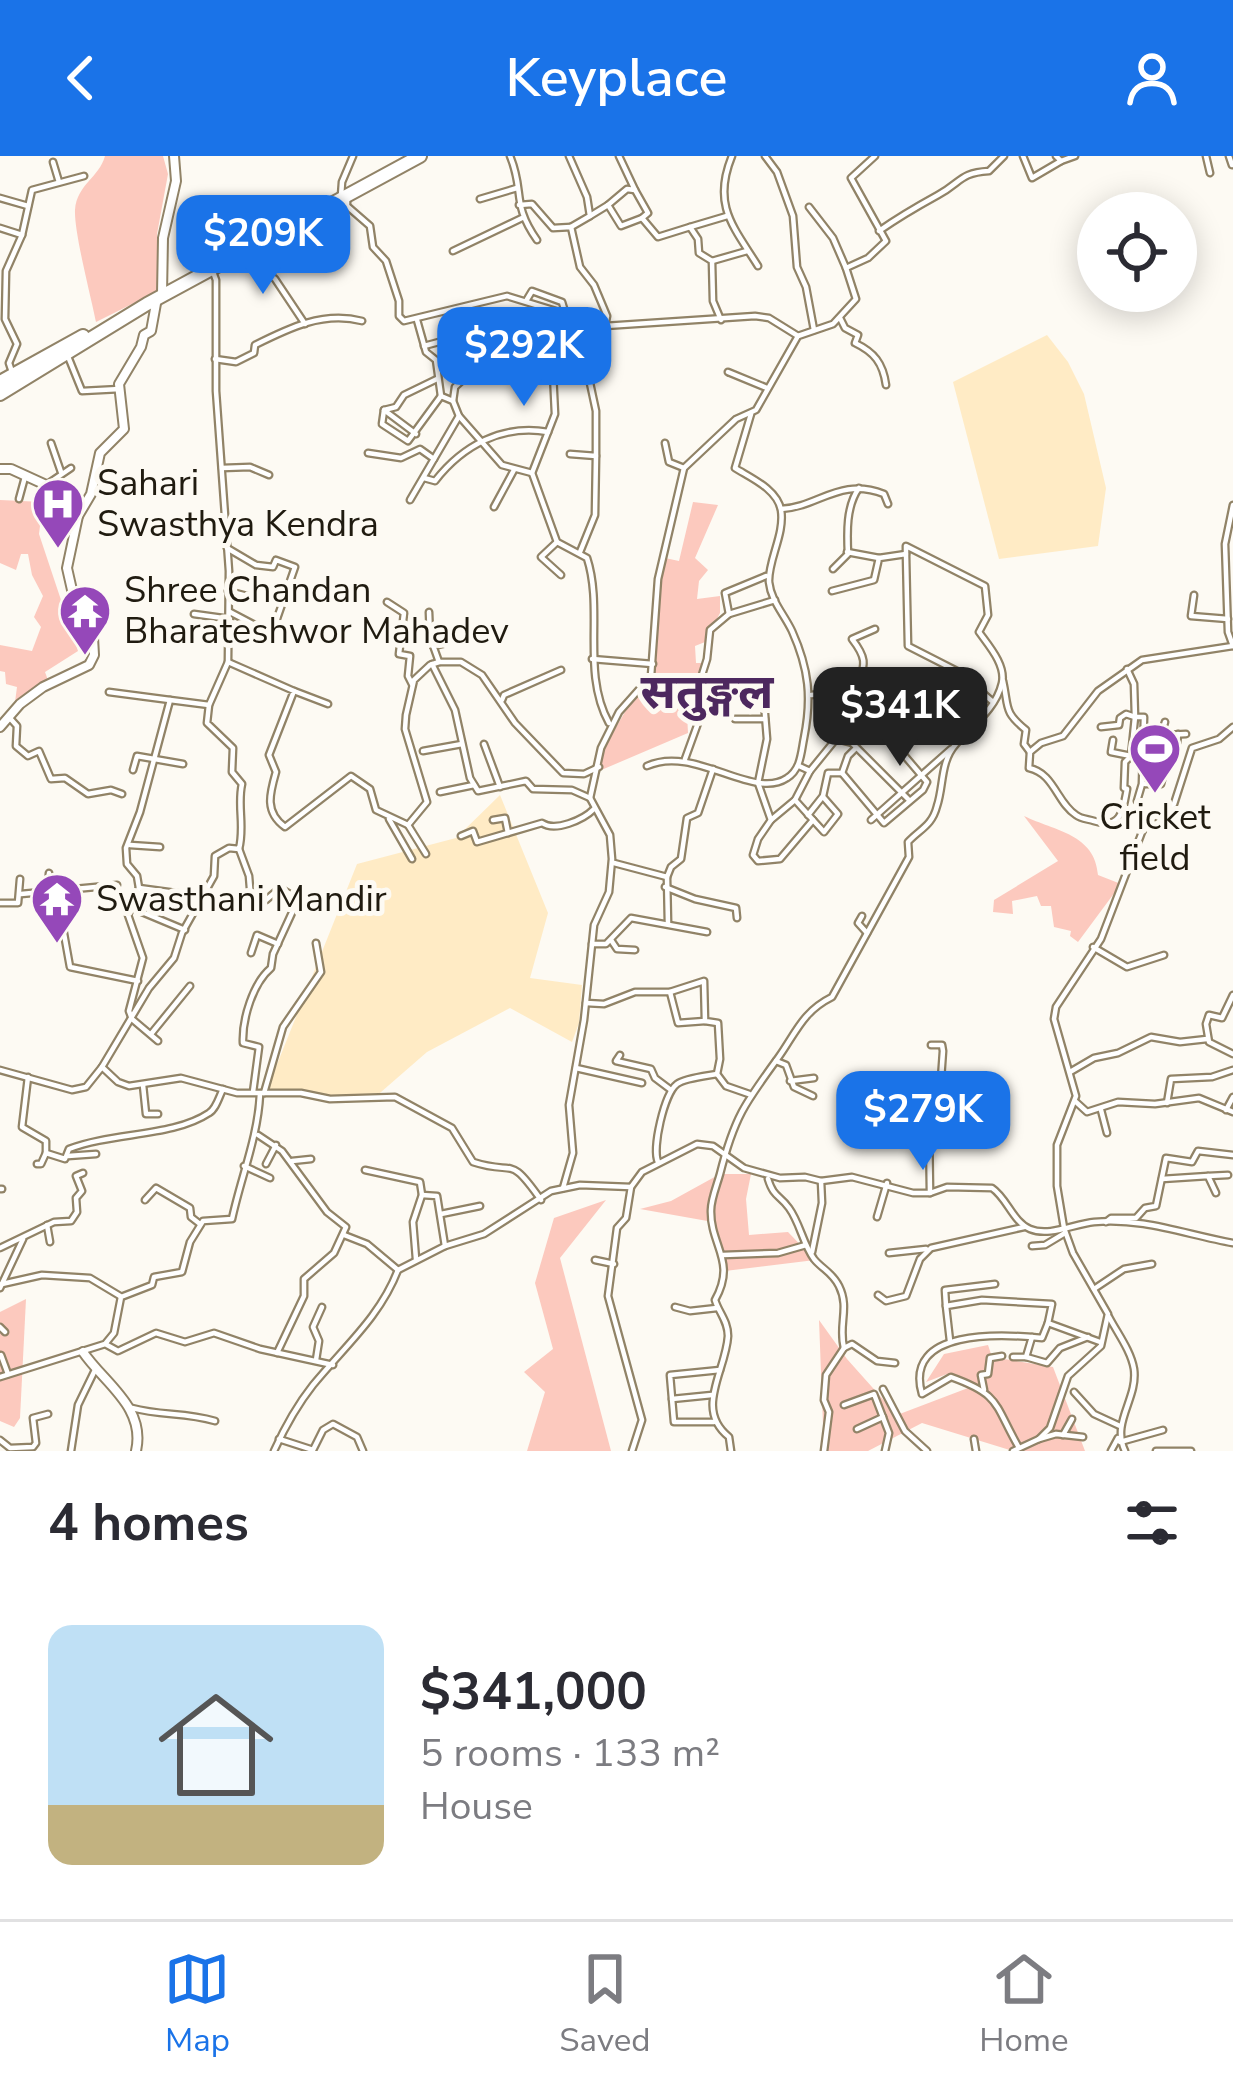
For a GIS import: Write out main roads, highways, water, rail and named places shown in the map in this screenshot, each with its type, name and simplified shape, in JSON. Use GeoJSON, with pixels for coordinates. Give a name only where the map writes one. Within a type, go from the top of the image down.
{"type":"FeatureCollection","features":[{"type":"Feature","properties":{"kind":"highway"},"geometry":{"type":"LineString","coordinates":[[3,384],[67,354],[409,156]]}},
{"type":"Feature","properties":{"kind":"highway"},"geometry":{"type":"LineString","coordinates":[[350,192],[419,156]]}},
{"type":"Feature","properties":{"kind":"highway"},"geometry":{"type":"LineString","coordinates":[[3,384],[134,307],[154,300]]}},
{"type":"Feature","properties":{"kind":"highway"},"geometry":{"type":"LineString","coordinates":[[3,384],[122,321]]}},
{"type":"Feature","properties":{"kind":"place","name":"Sahari Swasthya Kendra"},"geometry":{"type":"Point","coordinates":[58,550]}},
{"type":"Feature","properties":{"kind":"place","name":"Shree Chandan Bharateshwor Mahadev"},"geometry":{"type":"Point","coordinates":[85,657]}},
{"type":"Feature","properties":{"kind":"place","name":"Cricket field"},"geometry":{"type":"Point","coordinates":[1155,795]}},
{"type":"Feature","properties":{"kind":"place","name":"Swasthani Mandir"},"geometry":{"type":"Point","coordinates":[57,945]}},
{"type":"Feature","properties":{"kind":"district","name":"सतुङ्गल"},"geometry":{"type":"Point","coordinates":[707,692]}}]}
